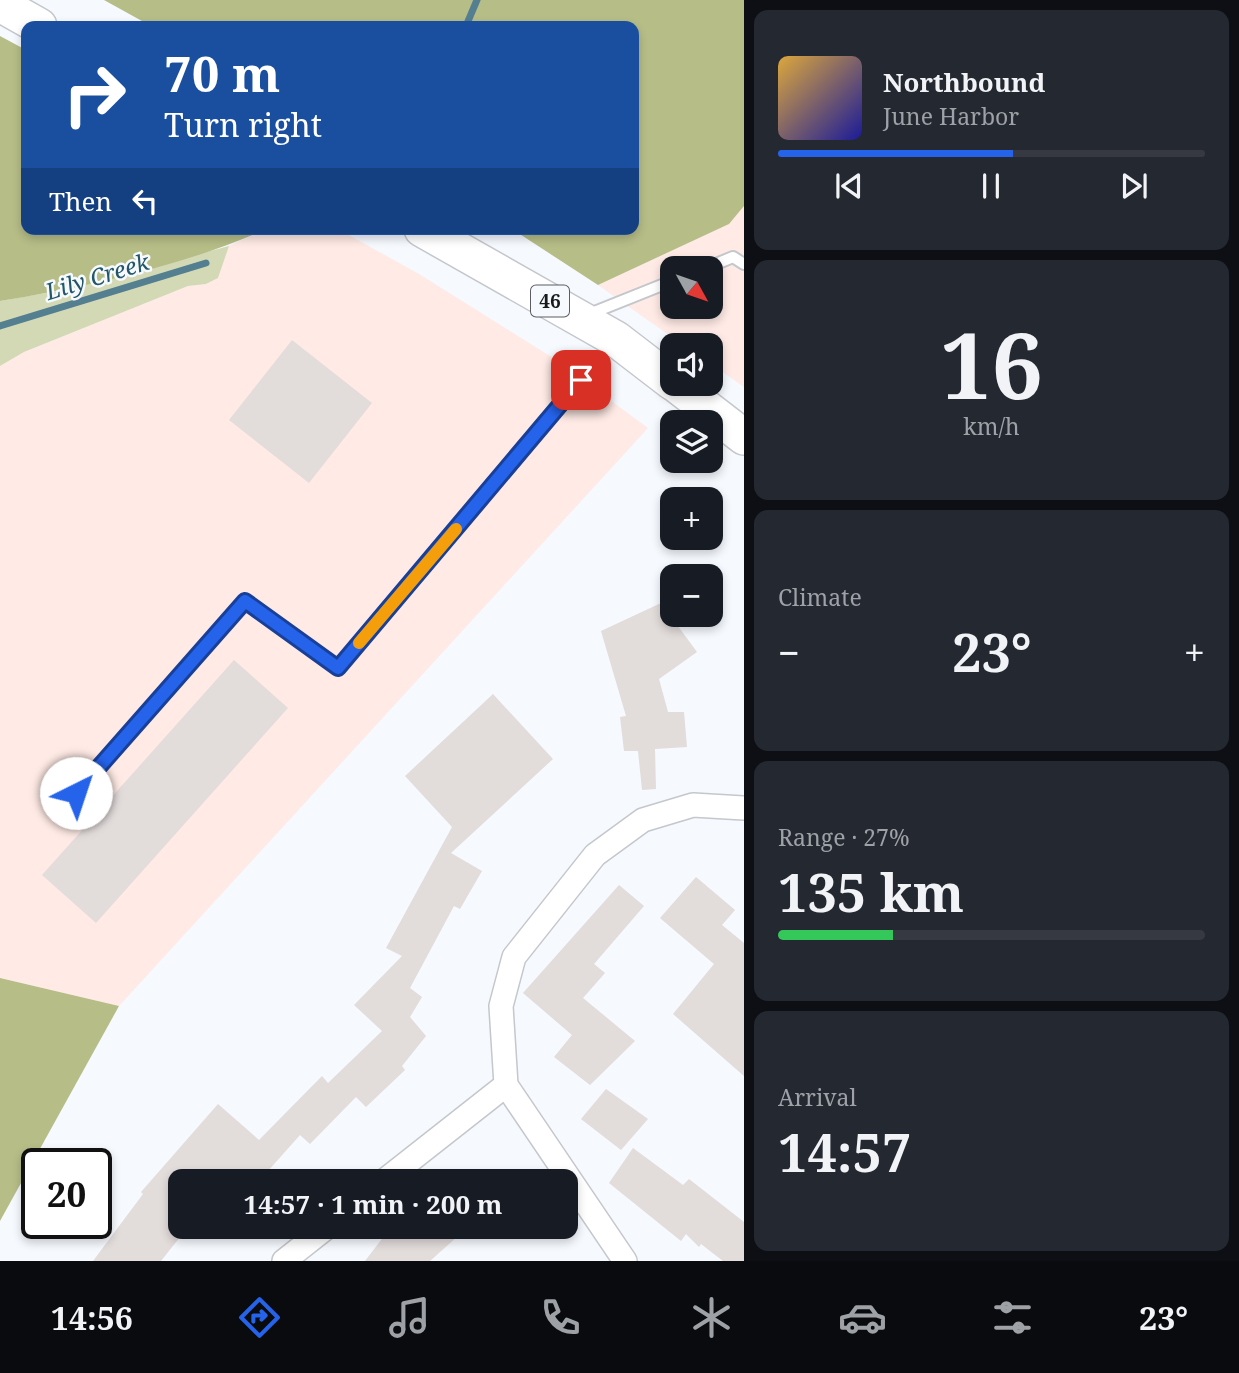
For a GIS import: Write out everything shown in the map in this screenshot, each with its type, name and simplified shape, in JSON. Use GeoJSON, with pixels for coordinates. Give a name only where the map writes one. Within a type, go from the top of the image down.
{"type":"FeatureCollection","features":[{"type":"Feature","properties":{"kind":"main road"},"geometry":{"type":"LineString","coordinates":[[0,4],[31,21]]}},
{"type":"Feature","properties":{"kind":"main road","name":"46"},"geometry":{"type":"LineString","coordinates":[[433,235],[616,339],[660,373]]}},
{"type":"Feature","properties":{"kind":"main road","name":"46"},"geometry":{"type":"LineString","coordinates":[[690,396],[744,437]]}},
{"type":"Feature","properties":{"kind":"street"},"geometry":{"type":"LineString","coordinates":[[625,1261],[506,1085],[501,1006],[514,957],[595,855],[643,820],[694,805],[744,808]]}},
{"type":"Feature","properties":{"kind":"street"},"geometry":{"type":"LineString","coordinates":[[399,1169],[506,1085]]}},
{"type":"Feature","properties":{"kind":"street"},"geometry":{"type":"LineString","coordinates":[[284,1261],[312,1239]]}},
{"type":"Feature","properties":{"kind":"lane"},"geometry":{"type":"LineString","coordinates":[[723,261],[733,257],[744,264]]}},
{"type":"Feature","properties":{"kind":"lane"},"geometry":{"type":"LineString","coordinates":[[579,318],[660,286]]}},
{"type":"Feature","properties":{"kind":"lane"},"geometry":{"type":"LineString","coordinates":[[63,808],[245,601],[338,668],[616,339]]}},
{"type":"Feature","properties":{"kind":"shaded area"},"geometry":{"type":"Polygon","coordinates":[[[744,206],[744,387],[723,372],[723,333],[666,333],[598,285],[660,256],[660,319],[723,319],[723,256],[660,256],[729,224],[744,206]]]}},
{"type":"Feature","properties":{"kind":"shaded area"},"geometry":{"type":"Polygon","coordinates":[[[253,235],[349,235],[419,274],[553,358],[648,428],[119,1006],[0,978],[0,366],[24,352],[188,286],[206,284],[218,278],[229,246],[253,235]]]}},
{"type":"Feature","properties":{"kind":"green space"},"geometry":{"type":"Polygon","coordinates":[[[104,0],[744,0],[744,206],[729,224],[598,285],[521,235],[639,235],[639,21],[142,21],[104,0]]]}},
{"type":"Feature","properties":{"kind":"green space"},"geometry":{"type":"Polygon","coordinates":[[[0,36],[21,47],[21,235],[252,235],[136,273],[0,301],[0,36]]]}},
{"type":"Feature","properties":{"kind":"green space"},"geometry":{"type":"Polygon","coordinates":[[[229,246],[218,278],[206,284],[188,286],[24,352],[0,366],[0,301],[63,290],[229,246]]]}},
{"type":"Feature","properties":{"kind":"green space"},"geometry":{"type":"Polygon","coordinates":[[[0,978],[119,1006],[40,1148],[21,1148],[21,1183],[0,1221],[0,978]]]}},
{"type":"Feature","properties":{"kind":"building"},"geometry":{"type":"Polygon","coordinates":[[[292,340],[372,403],[309,483],[229,420],[292,340]]]}},
{"type":"Feature","properties":{"kind":"building"},"geometry":{"type":"Polygon","coordinates":[[[660,603],[660,627],[679,627],[697,652],[659,679],[668,712],[684,712],[687,747],[655,749],[656,789],[642,790],[638,751],[624,751],[620,717],[626,716],[601,631],[660,603]]]}},
{"type":"Feature","properties":{"kind":"building"},"geometry":{"type":"Polygon","coordinates":[[[234,660],[288,708],[96,923],[42,875],[234,660]]]}},
{"type":"Feature","properties":{"kind":"building"},"geometry":{"type":"Polygon","coordinates":[[[493,694],[553,759],[451,853],[482,871],[460,909],[454,906],[410,988],[422,997],[410,1017],[426,1036],[402,1066],[405,1070],[366,1107],[356,1097],[310,1144],[300,1135],[270,1169],[168,1169],[168,1239],[178,1239],[161,1261],[93,1261],[112,1239],[143,1194],[141,1192],[218,1104],[259,1140],[322,1076],[328,1083],[382,1031],[354,1005],[402,956],[386,948],[452,827],[405,776],[493,694]]]}},
{"type":"Feature","properties":{"kind":"building"},"geometry":{"type":"Polygon","coordinates":[[[696,877],[735,910],[722,925],[744,943],[744,1076],[673,1014],[714,964],[660,918],[696,877]]]}},
{"type":"Feature","properties":{"kind":"building"},"geometry":{"type":"Polygon","coordinates":[[[619,885],[644,906],[594,964],[605,973],[583,998],[635,1041],[590,1085],[554,1057],[572,1035],[523,993],[619,885]]]}},
{"type":"Feature","properties":{"kind":"building"},"geometry":{"type":"Polygon","coordinates":[[[606,1089],[648,1119],[621,1150],[581,1119],[606,1089]]]}},
{"type":"Feature","properties":{"kind":"building"},"geometry":{"type":"Polygon","coordinates":[[[633,1148],[683,1185],[689,1179],[744,1222],[744,1261],[723,1261],[701,1244],[699,1247],[686,1234],[681,1241],[609,1183],[633,1148]]]}},
{"type":"Feature","properties":{"kind":"building"},"geometry":{"type":"Polygon","coordinates":[[[382,1239],[455,1239],[430,1261],[365,1261],[382,1239]]]}},
{"type":"Feature","properties":{"kind":"waterway","name":"Lily Creek"},"geometry":{"type":"LineString","coordinates":[[468,21],[477,0]]}},
{"type":"Feature","properties":{"kind":"waterway","name":"Lily Creek"},"geometry":{"type":"LineString","coordinates":[[0,326],[206,263]]}},
{"type":"Feature","properties":{"kind":"slow traffic"},"geometry":{"type":"LineString","coordinates":[[359,643],[456,529]]}},
{"type":"Feature","properties":{"kind":"route"},"geometry":{"type":"LineString","coordinates":[[76,793],[245,601],[338,668],[581,380]]}}]}
